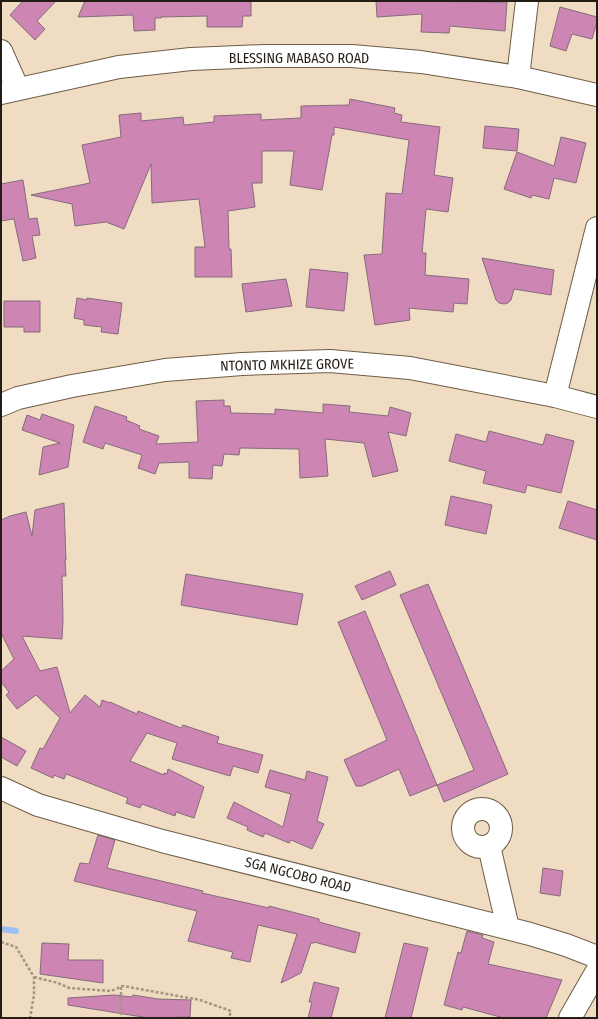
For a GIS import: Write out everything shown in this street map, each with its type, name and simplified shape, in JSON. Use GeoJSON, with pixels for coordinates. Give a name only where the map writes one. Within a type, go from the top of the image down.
{"type":"FeatureCollection","features":[{"type":"Feature","properties":{"kind":"street"},"geometry":{"type":"LineString","coordinates":[[518,77],[527,1]]}},
{"type":"Feature","properties":{"kind":"street"},"geometry":{"type":"LineString","coordinates":[[1,51],[9,91]]}},
{"type":"Feature","properties":{"kind":"street","name":"BLESSING MABASO ROAD"},"geometry":{"type":"LineString","coordinates":[[9,91],[119,67],[191,59],[265,56],[352,56],[421,62],[518,77],[597,95]]}},
{"type":"Feature","properties":{"kind":"street"},"geometry":{"type":"LineString","coordinates":[[555,396],[597,228]]}},
{"type":"Feature","properties":{"kind":"street","name":"NTONTO MKHIZE GROVE"},"geometry":{"type":"LineString","coordinates":[[1,405],[18,398],[72,386],[165,370],[242,364],[330,361],[410,368],[555,396],[597,407]]}},
{"type":"Feature","properties":{"kind":"street","name":"SGA NGCOBO ROAD"},"geometry":{"type":"LineString","coordinates":[[1,788],[38,805],[162,841],[508,928],[566,945],[597,957]]}},
{"type":"Feature","properties":{"kind":"street"},"geometry":{"type":"LineString","coordinates":[[489,846],[508,928]]}},
{"type":"Feature","properties":{"kind":"street"},"geometry":{"type":"LineString","coordinates":[[570,1018],[597,972]]}},
{"type":"Feature","properties":{"kind":"path"},"geometry":{"type":"LineString","coordinates":[[1,942],[16,947],[34,977],[34,995],[30,1018]]}},
{"type":"Feature","properties":{"kind":"path"},"geometry":{"type":"LineString","coordinates":[[34,977],[58,983],[69,988],[111,991],[123,986],[200,1000],[231,1011],[229,1018]]}},
{"type":"Feature","properties":{"kind":"path"},"geometry":{"type":"LineString","coordinates":[[121,987],[121,1018]]}},
{"type":"Feature","properties":{"kind":"building"},"geometry":{"type":"Polygon","coordinates":[[[23,1],[56,1],[37,21],[45,29],[35,40],[10,15],[23,1]]]}},
{"type":"Feature","properties":{"kind":"building"},"geometry":{"type":"Polygon","coordinates":[[[85,1],[251,1],[251,16],[243,16],[242,27],[207,27],[207,16],[161,17],[155,18],[155,30],[134,31],[133,15],[78,17],[85,1]]]}},
{"type":"Feature","properties":{"kind":"building"},"geometry":{"type":"Polygon","coordinates":[[[376,1],[507,2],[505,31],[450,26],[449,33],[421,32],[422,14],[377,17],[376,1]]]}},
{"type":"Feature","properties":{"kind":"building"},"geometry":{"type":"Polygon","coordinates":[[[560,7],[597,17],[592,39],[572,34],[566,51],[550,46],[560,7]]]}},
{"type":"Feature","properties":{"kind":"building"},"geometry":{"type":"Polygon","coordinates":[[[350,99],[395,108],[394,113],[402,115],[401,122],[440,127],[434,175],[453,178],[448,212],[426,209],[422,253],[426,253],[425,275],[469,279],[467,304],[454,303],[453,312],[409,308],[410,320],[375,325],[364,255],[382,254],[386,193],[402,194],[409,140],[334,127],[334,135],[332,135],[322,190],[290,185],[294,151],[262,151],[262,183],[252,183],[255,207],[228,211],[229,249],[231,249],[232,277],[195,277],[195,247],[205,247],[199,199],[152,203],[151,164],[124,229],[106,222],[75,226],[72,204],[31,195],[90,183],[82,145],[121,137],[119,115],[141,113],[141,121],[183,117],[184,125],[214,122],[214,116],[261,114],[261,120],[301,118],[301,106],[349,105],[350,99]]]}},
{"type":"Feature","properties":{"kind":"building"},"geometry":{"type":"Polygon","coordinates":[[[485,126],[519,129],[517,151],[483,148],[485,126]]]}},
{"type":"Feature","properties":{"kind":"building"},"geometry":{"type":"Polygon","coordinates":[[[561,137],[586,143],[576,183],[554,178],[549,199],[532,195],[531,198],[504,189],[517,152],[554,166],[561,137]]]}},
{"type":"Feature","properties":{"kind":"building"},"geometry":{"type":"Polygon","coordinates":[[[23,180],[29,219],[37,218],[40,235],[32,236],[36,258],[23,261],[14,219],[1,221],[1,184],[23,180]]]}},
{"type":"Feature","properties":{"kind":"building"},"geometry":{"type":"Polygon","coordinates":[[[482,258],[554,270],[551,295],[514,289],[511,300],[508,303],[499,303],[496,300],[482,258]]]}},
{"type":"Feature","properties":{"kind":"building"},"geometry":{"type":"Polygon","coordinates":[[[310,269],[348,273],[344,311],[306,307],[310,269]]]}},
{"type":"Feature","properties":{"kind":"building"},"geometry":{"type":"Polygon","coordinates":[[[286,279],[292,306],[246,312],[242,284],[286,279]]]}},
{"type":"Feature","properties":{"kind":"building"},"geometry":{"type":"Polygon","coordinates":[[[77,298],[122,303],[118,334],[101,332],[102,327],[84,325],[84,320],[74,318],[77,298]]]}},
{"type":"Feature","properties":{"kind":"building"},"geometry":{"type":"Polygon","coordinates":[[[4,301],[40,301],[40,332],[24,332],[24,327],[4,327],[4,301]]]}},
{"type":"Feature","properties":{"kind":"building"},"geometry":{"type":"Polygon","coordinates":[[[224,400],[224,406],[230,406],[231,413],[275,414],[275,409],[323,413],[323,404],[350,406],[349,412],[388,416],[390,407],[411,413],[406,436],[388,432],[398,471],[373,477],[364,443],[325,439],[328,476],[300,478],[299,449],[240,448],[239,455],[224,454],[222,466],[213,465],[212,479],[189,478],[189,462],[159,463],[155,474],[138,468],[142,455],[105,443],[103,449],[83,442],[95,406],[127,417],[126,420],[140,426],[139,429],[159,436],[156,444],[198,442],[196,401],[224,400]]]}},
{"type":"Feature","properties":{"kind":"building"},"geometry":{"type":"Polygon","coordinates":[[[42,414],[74,425],[68,467],[39,475],[43,447],[60,443],[22,430],[27,415],[40,420],[42,414]]]}},
{"type":"Feature","properties":{"kind":"building"},"geometry":{"type":"Polygon","coordinates":[[[489,431],[543,445],[546,434],[574,441],[561,493],[527,485],[525,493],[483,483],[486,471],[449,461],[456,434],[486,442],[489,431]]]}},
{"type":"Feature","properties":{"kind":"building"},"geometry":{"type":"Polygon","coordinates":[[[451,496],[492,505],[486,534],[445,525],[451,496]]]}},
{"type":"Feature","properties":{"kind":"building"},"geometry":{"type":"Polygon","coordinates":[[[568,501],[597,510],[597,540],[559,528],[568,501]]]}},
{"type":"Feature","properties":{"kind":"building"},"geometry":{"type":"Polygon","coordinates":[[[64,503],[66,576],[62,576],[62,639],[22,636],[40,671],[57,667],[70,713],[85,695],[100,707],[102,700],[110,702],[137,714],[138,711],[181,728],[183,725],[219,737],[217,743],[263,755],[258,773],[233,766],[230,776],[172,759],[177,743],[147,733],[130,761],[164,775],[164,773],[167,774],[168,769],[204,787],[194,818],[176,812],[175,816],[142,804],[140,808],[126,803],[128,798],[66,774],[64,779],[54,775],[53,778],[31,768],[40,748],[43,749],[60,718],[36,695],[17,709],[6,695],[9,692],[1,682],[1,671],[14,659],[1,633],[1,520],[26,512],[32,536],[35,510],[64,503]]]}},
{"type":"Feature","properties":{"kind":"building"},"geometry":{"type":"Polygon","coordinates":[[[390,571],[396,585],[362,600],[355,586],[390,571]]]}},
{"type":"Feature","properties":{"kind":"building"},"geometry":{"type":"Polygon","coordinates":[[[186,574],[303,594],[297,625],[181,605],[186,574]]]}},
{"type":"Feature","properties":{"kind":"building"},"geometry":{"type":"Polygon","coordinates":[[[428,584],[508,774],[444,802],[437,785],[474,770],[400,595],[428,584]]]}},
{"type":"Feature","properties":{"kind":"building"},"geometry":{"type":"Polygon","coordinates":[[[365,611],[437,785],[410,796],[399,769],[362,786],[356,786],[344,760],[387,740],[338,622],[365,611]]]}},
{"type":"Feature","properties":{"kind":"building"},"geometry":{"type":"Polygon","coordinates":[[[1,737],[26,751],[17,766],[1,757],[1,737]]]}},
{"type":"Feature","properties":{"kind":"building"},"geometry":{"type":"Polygon","coordinates":[[[270,770],[305,780],[307,771],[328,777],[317,821],[324,824],[312,849],[291,840],[289,843],[265,833],[263,837],[247,830],[248,827],[227,818],[234,802],[283,827],[291,794],[265,787],[270,770]]]}},
{"type":"Feature","properties":{"kind":"building"},"geometry":{"type":"Polygon","coordinates":[[[98,835],[115,840],[107,868],[203,891],[202,893],[269,908],[269,906],[319,919],[319,922],[360,933],[355,953],[314,942],[311,943],[301,973],[281,983],[297,934],[258,925],[250,962],[231,958],[233,952],[188,941],[197,911],[74,881],[80,863],[89,864],[98,835]]]}},
{"type":"Feature","properties":{"kind":"building"},"geometry":{"type":"Polygon","coordinates":[[[543,868],[563,871],[560,896],[540,893],[543,868]]]}},
{"type":"Feature","properties":{"kind":"building"},"geometry":{"type":"Polygon","coordinates":[[[467,931],[483,935],[482,938],[494,942],[488,964],[562,980],[546,1018],[504,1018],[463,1007],[462,1010],[444,1005],[458,952],[461,953],[467,931]]]}},
{"type":"Feature","properties":{"kind":"building"},"geometry":{"type":"Polygon","coordinates":[[[42,943],[69,944],[68,960],[103,960],[103,983],[40,974],[42,943]]]}},
{"type":"Feature","properties":{"kind":"building"},"geometry":{"type":"Polygon","coordinates":[[[404,943],[428,948],[411,1018],[385,1018],[404,943]]]}},
{"type":"Feature","properties":{"kind":"building"},"geometry":{"type":"Polygon","coordinates":[[[314,982],[339,988],[331,1018],[308,1018],[312,1002],[309,1002],[314,982]]]}},
{"type":"Feature","properties":{"kind":"building"},"geometry":{"type":"Polygon","coordinates":[[[114,995],[132,997],[133,995],[158,999],[191,1000],[190,1017],[149,1018],[68,1005],[68,998],[114,995]]]}},
{"type":"Feature","properties":{"kind":"waterway"},"geometry":{"type":"LineString","coordinates":[[1,929],[16,931]]}}]}
